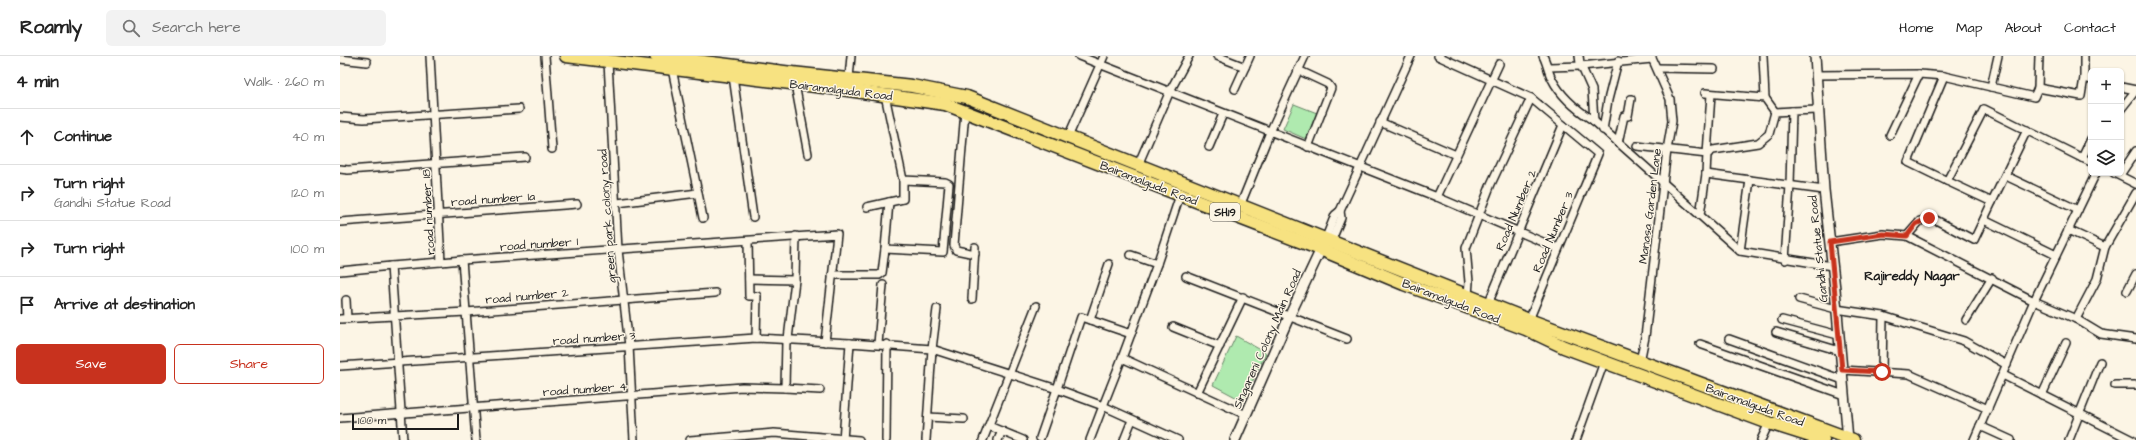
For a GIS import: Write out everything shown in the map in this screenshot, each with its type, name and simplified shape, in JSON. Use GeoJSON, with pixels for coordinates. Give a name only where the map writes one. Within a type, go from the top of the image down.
{"type":"FeatureCollection","features":[{"type":"Feature","properties":{"kind":"main road","name":"Bairamalguda Road"},"geometry":{"type":"LineString","coordinates":[[566,56],[885,95],[949,105],[1180,195],[1326,244],[1850,439]]}},
{"type":"Feature","properties":{"kind":"main road","name":"Bairamalguda Road"},"geometry":{"type":"LineString","coordinates":[[656,56],[723,60],[912,86],[952,93],[996,107],[1240,206],[1326,244],[1404,284],[1526,329],[1564,347],[1604,362],[1768,423],[1823,440]]}},
{"type":"Feature","properties":{"kind":"main road"},"geometry":{"type":"LineString","coordinates":[[949,105],[952,93]]}},
{"type":"Feature","properties":{"kind":"street","name":"road number 18"},"geometry":{"type":"LineString","coordinates":[[430,56],[441,262],[462,260]]}},
{"type":"Feature","properties":{"kind":"street"},"geometry":{"type":"LineString","coordinates":[[545,56],[552,149]]}},
{"type":"Feature","properties":{"kind":"street"},"geometry":{"type":"LineString","coordinates":[[849,78],[851,56]]}},
{"type":"Feature","properties":{"kind":"street"},"geometry":{"type":"LineString","coordinates":[[1079,56],[1437,197],[1557,248]]}},
{"type":"Feature","properties":{"kind":"street"},"geometry":{"type":"LineString","coordinates":[[1068,137],[1104,56]]}},
{"type":"Feature","properties":{"kind":"street"},"geometry":{"type":"LineString","coordinates":[[1138,165],[1170,91],[1189,56]]}},
{"type":"Feature","properties":{"kind":"street"},"geometry":{"type":"LineString","coordinates":[[1217,56],[1245,67]]}},
{"type":"Feature","properties":{"kind":"street"},"geometry":{"type":"LineString","coordinates":[[1235,89],[1250,56]]}},
{"type":"Feature","properties":{"kind":"street"},"geometry":{"type":"LineString","coordinates":[[1240,206],[1270,132],[1305,56]]}},
{"type":"Feature","properties":{"kind":"street"},"geometry":{"type":"LineString","coordinates":[[1326,244],[1335,215],[1340,211],[1411,56]]}},
{"type":"Feature","properties":{"kind":"street"},"geometry":{"type":"LineString","coordinates":[[1438,56],[1531,98],[1564,125]]}},
{"type":"Feature","properties":{"kind":"street"},"geometry":{"type":"LineString","coordinates":[[1543,56],[1549,67],[1552,79],[1563,96],[1579,111],[1594,120],[1603,130],[1740,251],[1784,260],[1832,266]]}},
{"type":"Feature","properties":{"kind":"street"},"geometry":{"type":"LineString","coordinates":[[1579,56],[1581,66],[1592,90],[1594,120]]}},
{"type":"Feature","properties":{"kind":"street"},"geometry":{"type":"LineString","coordinates":[[1763,56],[1765,98],[1775,112]]}},
{"type":"Feature","properties":{"kind":"street","name":"Gandhi Statue Road"},"geometry":{"type":"LineString","coordinates":[[1815,56],[1824,190],[1844,395],[1850,439]]}},
{"type":"Feature","properties":{"kind":"street"},"geometry":{"type":"LineString","coordinates":[[1991,86],[1998,56]]}},
{"type":"Feature","properties":{"kind":"street"},"geometry":{"type":"LineString","coordinates":[[1816,75],[1919,74],[1944,76],[2034,97],[2038,88],[2039,56]]}},
{"type":"Feature","properties":{"kind":"street"},"geometry":{"type":"LineString","coordinates":[[2038,88],[2059,94],[2081,96],[2087,79],[2084,56]]}},
{"type":"Feature","properties":{"kind":"street"},"geometry":{"type":"LineString","coordinates":[[1549,67],[1581,66],[1651,58]]}},
{"type":"Feature","properties":{"kind":"street","name":"Manasa Garden Lane"},"geometry":{"type":"LineString","coordinates":[[1640,362],[1645,338],[1667,150],[1672,121],[1670,100],[1657,68],[1651,58]]}},
{"type":"Feature","properties":{"kind":"street"},"geometry":{"type":"LineString","coordinates":[[340,59],[368,62]]}},
{"type":"Feature","properties":{"kind":"street"},"geometry":{"type":"LineString","coordinates":[[1603,130],[1608,100],[1618,61]]}},
{"type":"Feature","properties":{"kind":"street","name":"green park colony road"},"geometry":{"type":"LineString","coordinates":[[608,62],[617,203],[618,250],[625,299],[629,346],[633,396],[634,440]]}},
{"type":"Feature","properties":{"kind":"street"},"geometry":{"type":"LineString","coordinates":[[1437,197],[1499,64]]}},
{"type":"Feature","properties":{"kind":"street"},"geometry":{"type":"LineString","coordinates":[[1657,68],[1714,69]]}},
{"type":"Feature","properties":{"kind":"street"},"geometry":{"type":"LineString","coordinates":[[672,69],[703,218]]}},
{"type":"Feature","properties":{"kind":"street"},"geometry":{"type":"LineString","coordinates":[[1298,70],[1328,84],[1331,88],[1308,147]]}},
{"type":"Feature","properties":{"kind":"street"},"geometry":{"type":"LineString","coordinates":[[1890,135],[1919,74]]}},
{"type":"Feature","properties":{"kind":"street"},"geometry":{"type":"LineString","coordinates":[[733,76],[752,217]]}},
{"type":"Feature","properties":{"kind":"street"},"geometry":{"type":"LineString","coordinates":[[1944,76],[1908,162],[1992,202]]}},
{"type":"Feature","properties":{"kind":"street"},"geometry":{"type":"LineString","coordinates":[[795,84],[808,154]]}},
{"type":"Feature","properties":{"kind":"street"},"geometry":{"type":"LineString","coordinates":[[2124,88],[2136,90],[2124,105]]}},
{"type":"Feature","properties":{"kind":"street"},"geometry":{"type":"LineString","coordinates":[[1700,215],[1708,154],[1708,93],[1765,98]]}},
{"type":"Feature","properties":{"kind":"street"},"geometry":{"type":"LineString","coordinates":[[867,207],[903,199],[902,180],[885,95]]}},
{"type":"Feature","properties":{"kind":"street"},"geometry":{"type":"LineString","coordinates":[[1468,296],[1469,282],[1466,248],[1478,215],[1531,98]]}},
{"type":"Feature","properties":{"kind":"street"},"geometry":{"type":"LineString","coordinates":[[1618,143],[1624,116],[1628,116],[1631,99]]}},
{"type":"Feature","properties":{"kind":"street"},"geometry":{"type":"LineString","coordinates":[[340,117],[364,119],[433,116],[519,109]]}},
{"type":"Feature","properties":{"kind":"street"},"geometry":{"type":"LineString","coordinates":[[1947,181],[1984,109],[2088,161]]}},
{"type":"Feature","properties":{"kind":"street"},"geometry":{"type":"LineString","coordinates":[[1775,112],[1818,110]]}},
{"type":"Feature","properties":{"kind":"street"},"geometry":{"type":"LineString","coordinates":[[965,111],[954,245],[956,250],[975,250],[972,299]]}},
{"type":"Feature","properties":{"kind":"street"},"geometry":{"type":"LineString","coordinates":[[1784,260],[1790,185],[1792,111]]}},
{"type":"Feature","properties":{"kind":"street"},"geometry":{"type":"LineString","coordinates":[[1637,146],[1708,154],[1712,150],[1758,143],[1769,134],[1775,112]]}},
{"type":"Feature","properties":{"kind":"street"},"geometry":{"type":"LineString","coordinates":[[1209,147],[1223,114]]}},
{"type":"Feature","properties":{"kind":"street"},"geometry":{"type":"LineString","coordinates":[[1380,122],[1456,155]]}},
{"type":"Feature","properties":{"kind":"street","name":"Road Number 3"},"geometry":{"type":"LineString","coordinates":[[1529,320],[1557,248],[1598,154],[1564,125]]}},
{"type":"Feature","properties":{"kind":"street","name":"Road Number 2"},"geometry":{"type":"LineString","coordinates":[[1488,304],[1564,125]]}},
{"type":"Feature","properties":{"kind":"street"},"geometry":{"type":"LineString","coordinates":[[1907,236],[1920,221],[1932,218],[1974,240],[2027,130]]}},
{"type":"Feature","properties":{"kind":"street"},"geometry":{"type":"LineString","coordinates":[[2082,158],[2091,140]]}},
{"type":"Feature","properties":{"kind":"street"},"geometry":{"type":"LineString","coordinates":[[2124,166],[2136,151]]}},
{"type":"Feature","properties":{"kind":"street"},"geometry":{"type":"LineString","coordinates":[[340,169],[348,170],[525,157]]}},
{"type":"Feature","properties":{"kind":"street"},"geometry":{"type":"LineString","coordinates":[[1706,174],[1824,190]]}},
{"type":"Feature","properties":{"kind":"street"},"geometry":{"type":"LineString","coordinates":[[2006,176],[2078,210]]}},
{"type":"Feature","properties":{"kind":"street"},"geometry":{"type":"LineString","coordinates":[[1974,440],[2034,301],[2095,176]]}},
{"type":"Feature","properties":{"kind":"street"},"geometry":{"type":"LineString","coordinates":[[2121,176],[2136,184]]}},
{"type":"Feature","properties":{"kind":"street"},"geometry":{"type":"LineString","coordinates":[[885,249],[941,252],[944,250],[950,184],[945,182],[902,180]]}},
{"type":"Feature","properties":{"kind":"street"},"geometry":{"type":"LineString","coordinates":[[1740,251],[1750,180]]}},
{"type":"Feature","properties":{"kind":"street"},"geometry":{"type":"LineString","coordinates":[[2076,319],[2097,279],[2105,247],[2136,193]]}},
{"type":"Feature","properties":{"kind":"street"},"geometry":{"type":"LineString","coordinates":[[617,203],[698,194]]}},
{"type":"Feature","properties":{"kind":"street"},"geometry":{"type":"LineString","coordinates":[[1090,440],[1157,264],[1180,195]]}},
{"type":"Feature","properties":{"kind":"street"},"geometry":{"type":"LineString","coordinates":[[824,342],[832,274],[879,275],[882,273],[889,202]]}},
{"type":"Feature","properties":{"kind":"street","name":"road number 1a"},"geometry":{"type":"LineString","coordinates":[[340,222],[576,204]]}},
{"type":"Feature","properties":{"kind":"street"},"geometry":{"type":"LineString","coordinates":[[1984,220],[2056,255]]}},
{"type":"Feature","properties":{"kind":"street"},"geometry":{"type":"LineString","coordinates":[[2068,230],[2105,247]]}},
{"type":"Feature","properties":{"kind":"street","name":"road number 1"},"geometry":{"type":"LineString","coordinates":[[462,260],[837,234],[832,274]]}},
{"type":"Feature","properties":{"kind":"street"},"geometry":{"type":"LineString","coordinates":[[1830,242],[1883,234],[1907,236],[1992,278],[2034,301],[2076,319],[2101,334],[2136,339]]}},
{"type":"Feature","properties":{"kind":"street"},"geometry":{"type":"LineString","coordinates":[[785,388],[787,340],[795,280],[796,236]]}},
{"type":"Feature","properties":{"kind":"street"},"geometry":{"type":"LineString","coordinates":[[748,241],[749,296],[757,296],[756,338]]}},
{"type":"Feature","properties":{"kind":"street","name":"Singareni Colony Main Road"},"geometry":{"type":"LineString","coordinates":[[1235,440],[1289,317],[1326,244]]}},
{"type":"Feature","properties":{"kind":"street"},"geometry":{"type":"LineString","coordinates":[[1131,255],[1157,264]]}},
{"type":"Feature","properties":{"kind":"street"},"geometry":{"type":"LineString","coordinates":[[462,260],[476,440]]}},
{"type":"Feature","properties":{"kind":"street"},"geometry":{"type":"LineString","coordinates":[[340,271],[441,262]]}},
{"type":"Feature","properties":{"kind":"street"},"geometry":{"type":"LineString","coordinates":[[1090,320],[1109,264]]}},
{"type":"Feature","properties":{"kind":"street"},"geometry":{"type":"LineString","coordinates":[[392,266],[403,440]]}},
{"type":"Feature","properties":{"kind":"street"},"geometry":{"type":"LineString","coordinates":[[2128,291],[2136,274]]}},
{"type":"Feature","properties":{"kind":"street"},"geometry":{"type":"LineString","coordinates":[[1186,276],[1243,297],[1289,317],[1347,339]]}},
{"type":"Feature","properties":{"kind":"street"},"geometry":{"type":"LineString","coordinates":[[1966,320],[1992,278]]}},
{"type":"Feature","properties":{"kind":"street"},"geometry":{"type":"LineString","coordinates":[[749,279],[795,280]]}},
{"type":"Feature","properties":{"kind":"street"},"geometry":{"type":"LineString","coordinates":[[878,344],[884,285]]}},
{"type":"Feature","properties":{"kind":"street","name":"road number 2"},"geometry":{"type":"LineString","coordinates":[[344,319],[466,312],[716,293]]}},
{"type":"Feature","properties":{"kind":"street"},"geometry":{"type":"LineString","coordinates":[[1197,393],[1243,297]]}},
{"type":"Feature","properties":{"kind":"street"},"geometry":{"type":"LineString","coordinates":[[1799,299],[1836,309],[1883,316],[1964,341],[2007,365]]}},
{"type":"Feature","properties":{"kind":"street"},"geometry":{"type":"LineString","coordinates":[[344,319],[346,300]]}},
{"type":"Feature","properties":{"kind":"street"},"geometry":{"type":"LineString","coordinates":[[983,440],[1010,375],[1036,306]]}},
{"type":"Feature","properties":{"kind":"street"},"geometry":{"type":"LineString","coordinates":[[926,440],[932,349],[937,309]]}},
{"type":"Feature","properties":{"kind":"street"},"geometry":{"type":"LineString","coordinates":[[1882,372],[1883,316]]}},
{"type":"Feature","properties":{"kind":"street"},"geometry":{"type":"LineString","coordinates":[[1040,438],[1081,317],[1131,334]]}},
{"type":"Feature","properties":{"kind":"street"},"geometry":{"type":"LineString","coordinates":[[1782,320],[1838,335]]}},
{"type":"Feature","properties":{"kind":"street"},"geometry":{"type":"LineString","coordinates":[[1173,327],[1220,346]]}},
{"type":"Feature","properties":{"kind":"street"},"geometry":{"type":"LineString","coordinates":[[1776,332],[1840,351]]}},
{"type":"Feature","properties":{"kind":"street","name":"road number 3"},"geometry":{"type":"LineString","coordinates":[[340,366],[756,338],[888,344],[932,349],[1057,389],[1103,406],[1177,440]]}},
{"type":"Feature","properties":{"kind":"street"},"geometry":{"type":"LineString","coordinates":[[1729,339],[1843,380]]}},
{"type":"Feature","properties":{"kind":"street"},"geometry":{"type":"LineString","coordinates":[[843,439],[850,343]]}},
{"type":"Feature","properties":{"kind":"street"},"geometry":{"type":"LineString","coordinates":[[2042,395],[2066,343]]}},
{"type":"Feature","properties":{"kind":"street"},"geometry":{"type":"LineString","coordinates":[[886,440],[888,344]]}},
{"type":"Feature","properties":{"kind":"street"},"geometry":{"type":"LineString","coordinates":[[1700,344],[1844,395]]}},
{"type":"Feature","properties":{"kind":"street"},"geometry":{"type":"LineString","coordinates":[[1122,358],[1246,415]]}},
{"type":"Feature","properties":{"kind":"street"},"geometry":{"type":"LineString","coordinates":[[1576,440],[1604,362]]}},
{"type":"Feature","properties":{"kind":"street"},"geometry":{"type":"LineString","coordinates":[[2069,440],[2100,362]]}},
{"type":"Feature","properties":{"kind":"street"},"geometry":{"type":"LineString","coordinates":[[1842,370],[1909,374],[1988,409]]}},
{"type":"Feature","properties":{"kind":"street"},"geometry":{"type":"LineString","coordinates":[[2003,375],[2132,440]]}},
{"type":"Feature","properties":{"kind":"street"},"geometry":{"type":"LineString","coordinates":[[2115,385],[2136,385]]}},
{"type":"Feature","properties":{"kind":"street","name":"road number 4"},"geometry":{"type":"LineString","coordinates":[[340,418],[401,412],[473,409],[742,387],[820,390]]}},
{"type":"Feature","properties":{"kind":"street"},"geometry":{"type":"LineString","coordinates":[[928,417],[964,419]]}},
{"type":"Feature","properties":{"kind":"street"},"geometry":{"type":"LineString","coordinates":[[1124,440],[1132,420]]}},
{"type":"Feature","properties":{"kind":"street"},"geometry":{"type":"LineString","coordinates":[[1761,440],[1768,423]]}},
{"type":"Feature","properties":{"kind":"street"},"geometry":{"type":"LineString","coordinates":[[989,426],[1023,440]]}},
{"type":"Feature","properties":{"kind":"street"},"geometry":{"type":"LineString","coordinates":[[1980,426],[2011,440]]}},
{"type":"Feature","properties":{"kind":"street"},"geometry":{"type":"LineString","coordinates":[[998,440],[1002,431]]}},
{"type":"Feature","properties":{"kind":"street"},"geometry":{"type":"LineString","coordinates":[[690,440],[774,433],[822,439],[859,440]]}},
{"type":"Feature","properties":{"kind":"green space"},"geometry":{"type":"Polygon","coordinates":[[[1294,104],[1317,113],[1306,139],[1283,129],[1294,104]]]}},
{"type":"Feature","properties":{"kind":"green space"},"geometry":{"type":"Polygon","coordinates":[[[1236,336],[1266,353],[1243,401],[1213,385],[1236,336]]]}},
{"type":"Feature","properties":{"kind":"district","name":"Rajireddy Nagar"},"geometry":{"type":"Point","coordinates":[1912,275]}},
{"type":"Feature","properties":{"kind":"route"},"geometry":{"type":"LineString","coordinates":[[1882,372],[1842,370],[1830,242],[1883,234],[1907,236],[1916,224],[1929,218]]}}]}
